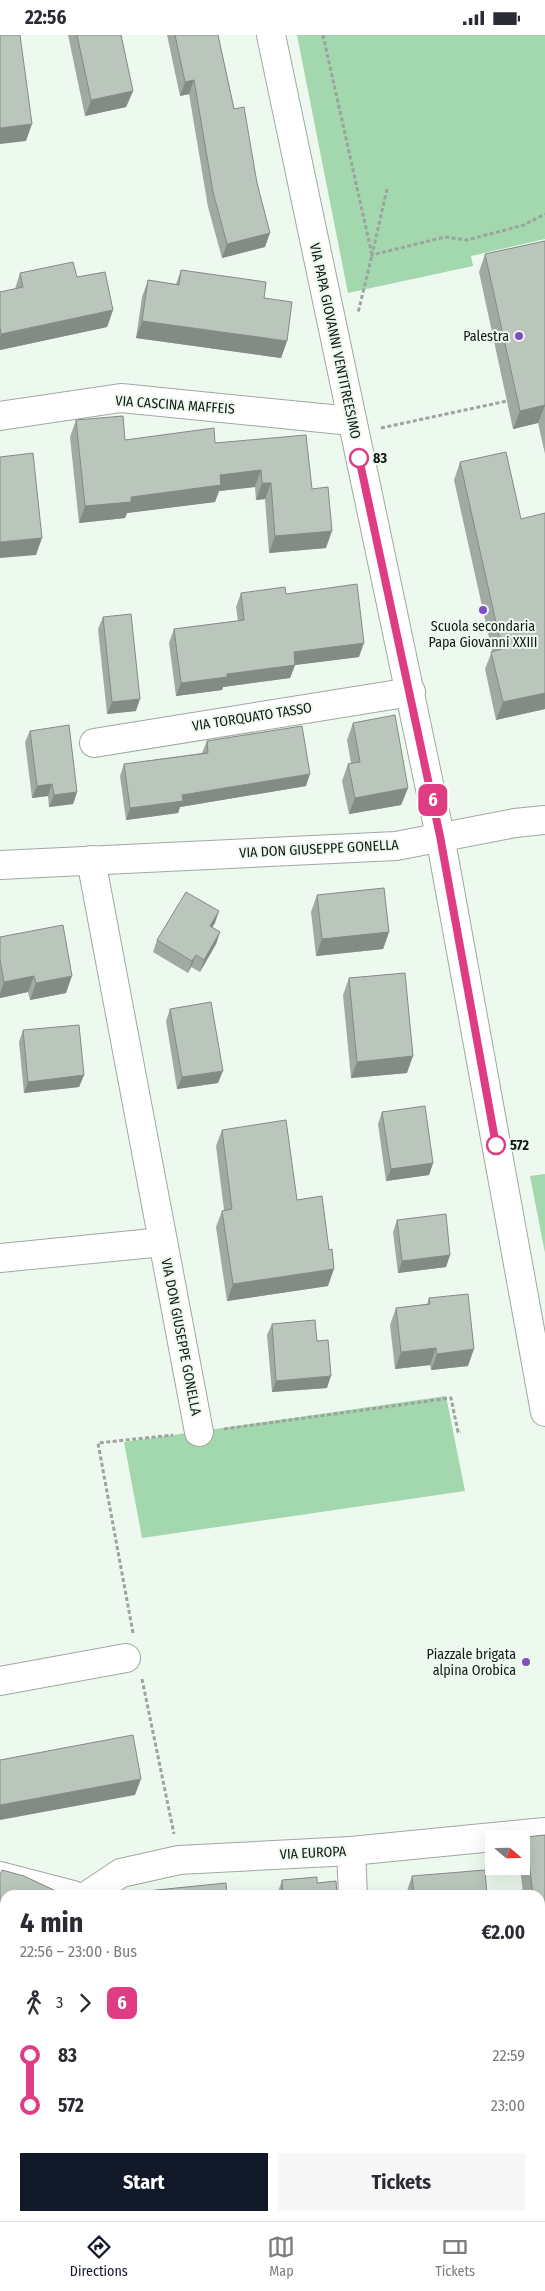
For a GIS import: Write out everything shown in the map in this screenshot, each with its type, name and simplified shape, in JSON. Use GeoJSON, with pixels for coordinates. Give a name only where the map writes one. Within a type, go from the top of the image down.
{"type":"FeatureCollection","features":[{"type":"Feature","properties":{"kind":"street","name":"VIA PAPA GIOVANNI VENTITREESIMO"},"geometry":{"type":"LineString","coordinates":[[271,35],[440,836],[545,1412]]}},
{"type":"Feature","properties":{"kind":"street","name":"VIA CASCINA MAFFEIS"},"geometry":{"type":"LineString","coordinates":[[0,417],[121,398],[353,427]]}},
{"type":"Feature","properties":{"kind":"street","name":"VIA TORQUATO TASSO"},"geometry":{"type":"LineString","coordinates":[[94,743],[411,692]]}},
{"type":"Feature","properties":{"kind":"street","name":"VIA DON GIUSEPPE GONELLA"},"geometry":{"type":"LineString","coordinates":[[0,865],[396,847],[440,836],[515,823],[545,821]]}},
{"type":"Feature","properties":{"kind":"street","name":"VIA DON GIUSEPPE GONELLA"},"geometry":{"type":"LineString","coordinates":[[91,860],[199,1432]]}},
{"type":"Feature","properties":{"kind":"street","name":"VIA DON GIUSEPPE GONELLA"},"geometry":{"type":"LineString","coordinates":[[0,1258],[162,1242]]}},
{"type":"Feature","properties":{"kind":"street"},"geometry":{"type":"LineString","coordinates":[[0,1681],[134,1657]]}},
{"type":"Feature","properties":{"kind":"street","name":"VIA EUROPA"},"geometry":{"type":"LineString","coordinates":[[96,1890],[121,1873],[179,1860],[350,1851],[545,1832]]}},
{"type":"Feature","properties":{"kind":"street"},"geometry":{"type":"LineString","coordinates":[[350,1851],[353,1890]]}},
{"type":"Feature","properties":{"kind":"street"},"geometry":{"type":"LineString","coordinates":[[0,1876],[54,1890]]}},
{"type":"Feature","properties":{"kind":"path"},"geometry":{"type":"LineString","coordinates":[[323,35],[372,255]]}},
{"type":"Feature","properties":{"kind":"path"},"geometry":{"type":"LineString","coordinates":[[357,317],[387,189]]}},
{"type":"Feature","properties":{"kind":"path"},"geometry":{"type":"LineString","coordinates":[[372,255],[444,237],[467,240],[524,225],[545,214]]}},
{"type":"Feature","properties":{"kind":"path"},"geometry":{"type":"LineString","coordinates":[[353,427],[507,401]]}},
{"type":"Feature","properties":{"kind":"path"},"geometry":{"type":"LineString","coordinates":[[179,1860],[134,1657],[98,1443],[199,1432],[451,1398],[458,1432],[461,1432]]}},
{"type":"Feature","properties":{"kind":"green space"},"geometry":{"type":"Polygon","coordinates":[[[297,35],[545,35],[545,239],[471,256],[473,266],[348,293],[297,35]]]}},
{"type":"Feature","properties":{"kind":"green space"},"geometry":{"type":"Polygon","coordinates":[[[545,1174],[545,1253],[530,1176],[545,1174]]]}},
{"type":"Feature","properties":{"kind":"green space"},"geometry":{"type":"Polygon","coordinates":[[[446,1396],[465,1491],[142,1538],[124,1442],[446,1396]]]}},
{"type":"Feature","properties":{"kind":"building"},"geometry":{"type":"Polygon","coordinates":[[[0,35],[20,35],[32,124],[0,128],[0,35]]]}},
{"type":"Feature","properties":{"kind":"building"},"geometry":{"type":"Polygon","coordinates":[[[77,35],[121,35],[133,91],[91,100],[77,35]]]}},
{"type":"Feature","properties":{"kind":"building"},"geometry":{"type":"Polygon","coordinates":[[[175,35],[218,35],[234,109],[244,107],[257,183],[270,233],[227,244],[213,192],[194,80],[185,82],[175,35]]]}},
{"type":"Feature","properties":{"kind":"building","name":"Palestra"},"geometry":{"type":"Polygon","coordinates":[[[545,241],[545,405],[520,411],[485,254],[545,241]]]}},
{"type":"Feature","properties":{"kind":"building"},"geometry":{"type":"Polygon","coordinates":[[[73,262],[77,277],[105,272],[113,310],[1,334],[0,292],[23,287],[20,273],[73,262]]]}},
{"type":"Feature","properties":{"kind":"building"},"geometry":{"type":"Polygon","coordinates":[[[181,270],[266,282],[264,298],[292,302],[287,341],[142,321],[148,280],[179,285],[181,270]]]}},
{"type":"Feature","properties":{"kind":"building"},"geometry":{"type":"Polygon","coordinates":[[[123,416],[125,440],[214,428],[215,443],[306,435],[312,489],[328,487],[332,531],[275,536],[271,483],[262,483],[261,470],[220,475],[221,485],[131,497],[131,502],[85,506],[76,420],[123,416]]]}},
{"type":"Feature","properties":{"kind":"building"},"geometry":{"type":"Polygon","coordinates":[[[506,452],[521,519],[545,513],[545,693],[503,702],[491,652],[502,649],[460,462],[506,452]]]}},
{"type":"Feature","properties":{"kind":"building"},"geometry":{"type":"Polygon","coordinates":[[[33,453],[42,538],[0,542],[0,457],[33,453]]]}},
{"type":"Feature","properties":{"kind":"building"},"geometry":{"type":"Polygon","coordinates":[[[357,584],[364,643],[294,652],[295,665],[227,674],[227,677],[181,683],[174,629],[244,620],[241,593],[285,587],[286,594],[357,584]]]}},
{"type":"Feature","properties":{"kind":"building"},"geometry":{"type":"Polygon","coordinates":[[[131,614],[140,699],[112,702],[103,617],[131,614]]]}},
{"type":"Feature","properties":{"kind":"building"},"geometry":{"type":"Polygon","coordinates":[[[395,715],[408,788],[355,798],[348,764],[360,762],[353,723],[395,715]]]}},
{"type":"Feature","properties":{"kind":"building"},"geometry":{"type":"Polygon","coordinates":[[[69,725],[77,792],[54,795],[52,784],[37,786],[30,731],[69,725]]]}},
{"type":"Feature","properties":{"kind":"building"},"geometry":{"type":"Polygon","coordinates":[[[302,726],[310,774],[182,795],[183,801],[130,808],[124,764],[208,753],[207,741],[302,726]]]}},
{"type":"Feature","properties":{"kind":"building"},"geometry":{"type":"Polygon","coordinates":[[[384,888],[389,932],[322,939],[317,895],[384,888]]]}},
{"type":"Feature","properties":{"kind":"building"},"geometry":{"type":"Polygon","coordinates":[[[186,892],[219,911],[210,926],[220,932],[204,960],[196,955],[192,961],[157,940],[186,892]]]}},
{"type":"Feature","properties":{"kind":"building"},"geometry":{"type":"Polygon","coordinates":[[[63,925],[72,976],[36,983],[34,976],[4,982],[0,960],[0,937],[63,925]]]}},
{"type":"Feature","properties":{"kind":"building"},"geometry":{"type":"Polygon","coordinates":[[[405,973],[413,1056],[357,1062],[349,978],[405,973]]]}},
{"type":"Feature","properties":{"kind":"building"},"geometry":{"type":"Polygon","coordinates":[[[211,1002],[223,1071],[182,1077],[170,1009],[211,1002]]]}},
{"type":"Feature","properties":{"kind":"building"},"geometry":{"type":"Polygon","coordinates":[[[79,1025],[84,1075],[28,1082],[23,1030],[79,1025]]]}},
{"type":"Feature","properties":{"kind":"building"},"geometry":{"type":"Polygon","coordinates":[[[425,1106],[433,1163],[391,1169],[382,1112],[425,1106]]]}},
{"type":"Feature","properties":{"kind":"building"},"geometry":{"type":"Polygon","coordinates":[[[286,1120],[297,1200],[322,1196],[329,1250],[332,1249],[334,1269],[233,1284],[222,1211],[232,1209],[222,1130],[286,1120]]]}},
{"type":"Feature","properties":{"kind":"building"},"geometry":{"type":"Polygon","coordinates":[[[446,1214],[450,1255],[402,1261],[397,1220],[446,1214]]]}},
{"type":"Feature","properties":{"kind":"building"},"geometry":{"type":"Polygon","coordinates":[[[468,1294],[474,1349],[437,1354],[436,1348],[401,1352],[396,1308],[430,1304],[429,1298],[468,1294]]]}},
{"type":"Feature","properties":{"kind":"building"},"geometry":{"type":"Polygon","coordinates":[[[315,1320],[317,1341],[328,1340],[331,1376],[276,1381],[272,1324],[315,1320]]]}},
{"type":"Feature","properties":{"kind":"building"},"geometry":{"type":"Polygon","coordinates":[[[133,1735],[141,1779],[0,1805],[0,1760],[133,1735]]]}},
{"type":"Feature","properties":{"kind":"building"},"geometry":{"type":"Polygon","coordinates":[[[545,1835],[545,1890],[532,1890],[530,1870],[530,1837],[545,1835]]]}},
{"type":"Feature","properties":{"kind":"building"},"geometry":{"type":"Polygon","coordinates":[[[2,1870],[24,1876],[54,1890],[0,1890],[2,1870]]]}},
{"type":"Feature","properties":{"kind":"building"},"geometry":{"type":"Polygon","coordinates":[[[485,1870],[487,1890],[413,1890],[412,1876],[485,1870]]]}},
{"type":"Feature","properties":{"kind":"building"},"geometry":{"type":"Polygon","coordinates":[[[317,1877],[317,1883],[336,1881],[337,1890],[283,1890],[282,1880],[317,1877]]]}},
{"type":"Feature","properties":{"kind":"building"},"geometry":{"type":"Polygon","coordinates":[[[226,1883],[227,1890],[157,1890],[226,1883]]]}},
{"type":"Feature","properties":{"kind":"bus line","name":"6"},"geometry":{"type":"LineString","coordinates":[[359,458],[411,692],[440,836],[496,1145]]}},
{"type":"Feature","properties":{"kind":"place","name":"Palestra"},"geometry":{"type":"Point","coordinates":[519,336]}},
{"type":"Feature","properties":{"kind":"place","name":"83"},"geometry":{"type":"Point","coordinates":[359,458]}},
{"type":"Feature","properties":{"kind":"place","name":"Scuola secondaria Papa Giovanni XXIII"},"geometry":{"type":"Point","coordinates":[483,610]}},
{"type":"Feature","properties":{"kind":"place","name":"572"},"geometry":{"type":"Point","coordinates":[496,1145]}},
{"type":"Feature","properties":{"kind":"place","name":"Piazzale brigata alpina Orobica"},"geometry":{"type":"Point","coordinates":[526,1662]}}]}
